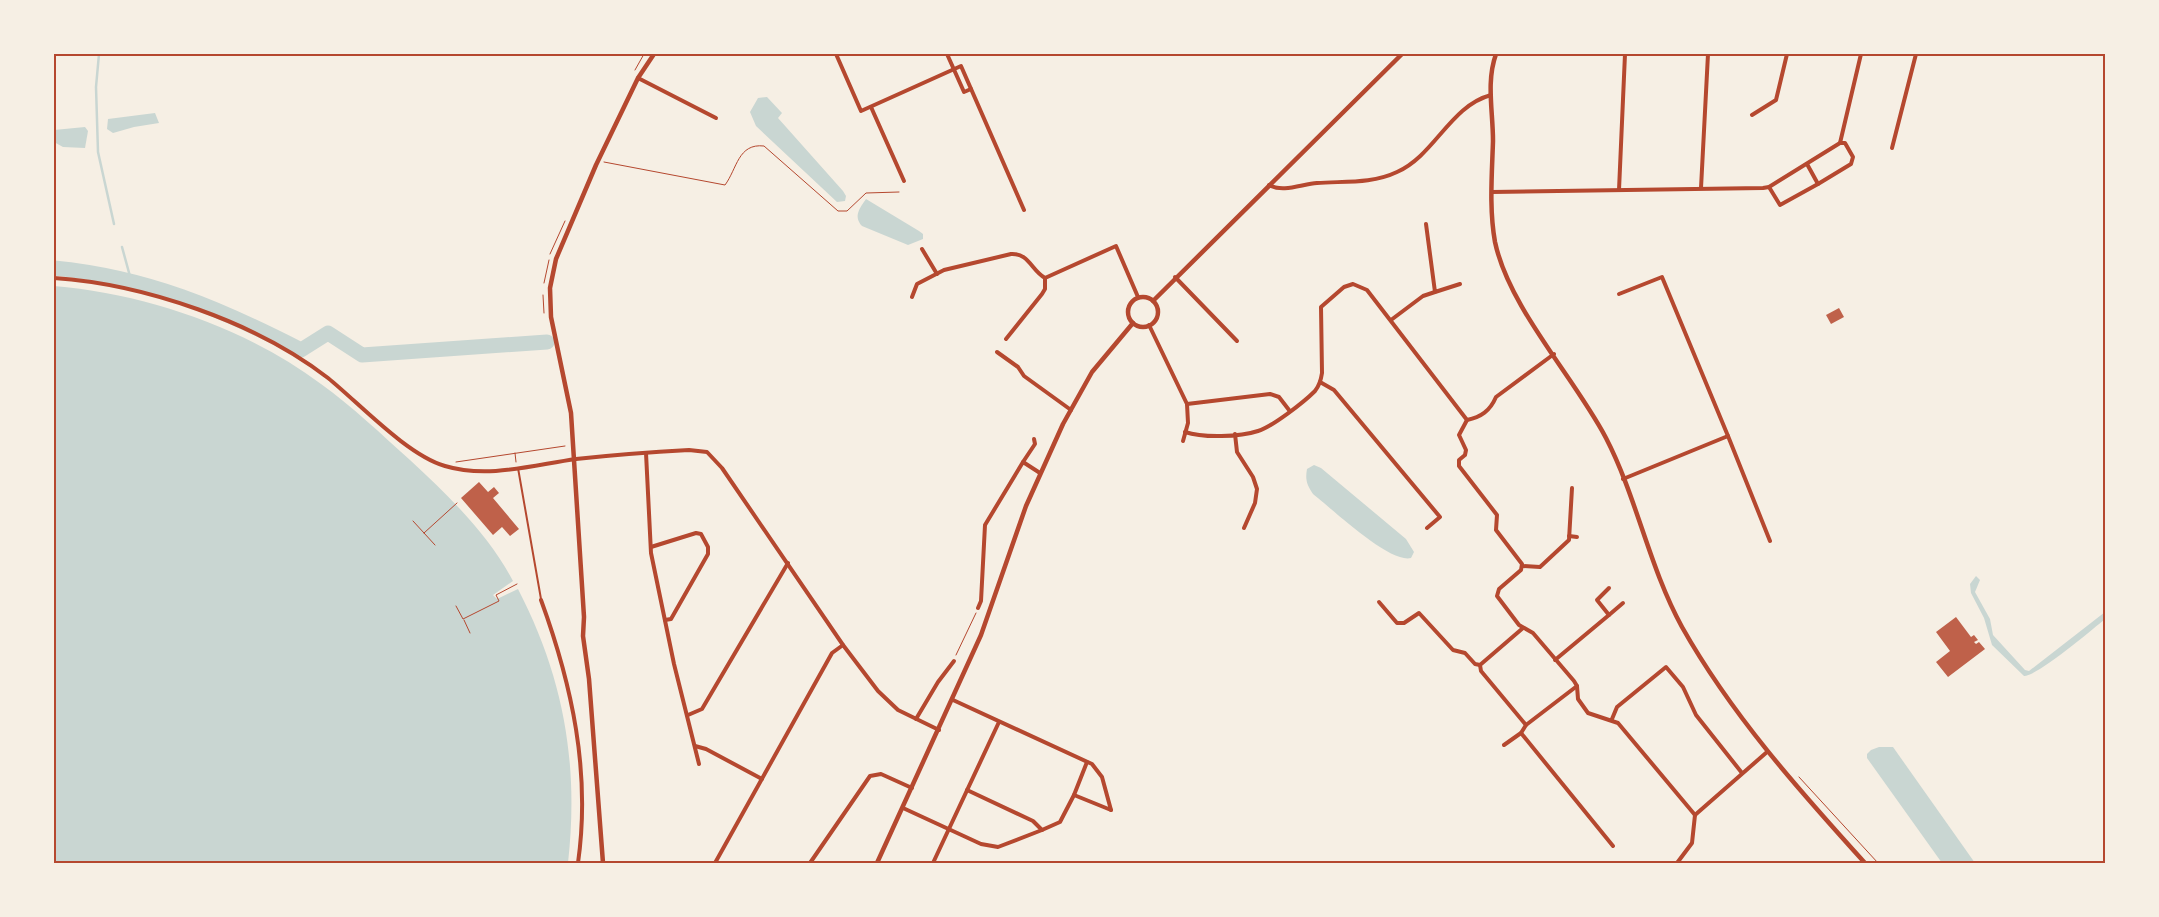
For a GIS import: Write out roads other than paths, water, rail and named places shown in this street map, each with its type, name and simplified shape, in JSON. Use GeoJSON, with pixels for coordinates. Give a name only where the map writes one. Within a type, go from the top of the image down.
{"type":"FeatureCollection","features":[{"type":"Feature","properties":{"kind":"street"},"geometry":{"type":"LineString","coordinates":[[603,863],[589,679],[583,636],[575,460],[570,414],[552,317],[550,288],[556,259],[598,161],[638,78],[654,54]]}},
{"type":"Feature","properties":{"kind":"street"},"geometry":{"type":"LineString","coordinates":[[836,54],[861,111],[961,66],[1024,210]]}},
{"type":"Feature","properties":{"kind":"street"},"geometry":{"type":"LineString","coordinates":[[947,54],[964,92],[971,89]]}},
{"type":"Feature","properties":{"kind":"street"},"geometry":{"type":"LineString","coordinates":[[1152,301],[1402,54]]}},
{"type":"Feature","properties":{"kind":"street"},"geometry":{"type":"LineString","coordinates":[[1496,54],[1490,76],[1492,222],[1501,263],[1525,310],[1600,427],[1623,478],[1682,626],[1768,752],[1865,863]]}},
{"type":"Feature","properties":{"kind":"street"},"geometry":{"type":"LineString","coordinates":[[1619,190],[1625,54]]}},
{"type":"Feature","properties":{"kind":"street"},"geometry":{"type":"LineString","coordinates":[[1702,188],[1708,54]]}},
{"type":"Feature","properties":{"kind":"street"},"geometry":{"type":"LineString","coordinates":[[1752,115],[1776,100],[1787,54]]}},
{"type":"Feature","properties":{"kind":"street"},"geometry":{"type":"LineString","coordinates":[[1840,143],[1861,54]]}},
{"type":"Feature","properties":{"kind":"street"},"geometry":{"type":"LineString","coordinates":[[1892,148],[1916,54]]}},
{"type":"Feature","properties":{"kind":"street"},"geometry":{"type":"LineString","coordinates":[[638,78],[716,118]]}},
{"type":"Feature","properties":{"kind":"street"},"geometry":{"type":"LineString","coordinates":[[1269,185],[1282,189],[1314,183],[1371,181],[1396,173],[1426,152],[1471,104],[1491,95]]}},
{"type":"Feature","properties":{"kind":"street"},"geometry":{"type":"LineString","coordinates":[[871,107],[904,181]]}},
{"type":"Feature","properties":{"kind":"street"},"geometry":{"type":"LineString","coordinates":[[1492,192],[1768,187],[1840,143],[1845,143],[1853,162],[1818,184],[1780,205],[1768,187]]}},
{"type":"Feature","properties":{"kind":"street"},"geometry":{"type":"LineString","coordinates":[[1807,164],[1818,184]]}},
{"type":"Feature","properties":{"kind":"street"},"geometry":{"type":"LineString","coordinates":[[1426,224],[1435,292]]}},
{"type":"Feature","properties":{"kind":"street"},"geometry":{"type":"LineString","coordinates":[[1045,278],[1116,246],[1138,297]]}},
{"type":"Feature","properties":{"kind":"street"},"geometry":{"type":"LineString","coordinates":[[922,249],[937,274]]}},
{"type":"Feature","properties":{"kind":"street"},"geometry":{"type":"LineString","coordinates":[[912,297],[917,284],[937,274],[995,257],[1020,254],[1026,257],[1036,273],[1045,278]]}},
{"type":"Feature","properties":{"kind":"street"},"geometry":{"type":"LineString","coordinates":[[1176,277],[1237,341]]}},
{"type":"Feature","properties":{"kind":"street"},"geometry":{"type":"LineString","coordinates":[[1619,294],[1662,277],[1770,541]]}},
{"type":"Feature","properties":{"kind":"street"},"geometry":{"type":"LineString","coordinates":[[54,278],[94,282],[156,297],[210,315],[268,340],[326,377],[410,449],[432,461],[449,467],[473,471],[518,468],[575,460],[696,450],[711,455],[788,563],[843,645],[878,691],[898,710],[939,730]]}},
{"type":"Feature","properties":{"kind":"street"},"geometry":{"type":"LineString","coordinates":[[1006,339],[1042,294],[1045,288],[1045,278]]}},
{"type":"Feature","properties":{"kind":"street"},"geometry":{"type":"LineString","coordinates":[[1391,320],[1420,298],[1460,284]]}},
{"type":"Feature","properties":{"kind":"street"},"geometry":{"type":"LineString","coordinates":[[1185,432],[1199,437],[1263,429],[1313,393],[1320,382],[1322,370],[1320,314],[1326,301],[1346,286],[1359,285],[1367,290],[1391,320],[1467,420]]}},
{"type":"Feature","properties":{"kind":"street"},"geometry":{"type":"LineString","coordinates":[[1138,297],[1146,297],[1152,301],[1157,307],[1157,314],[1149,325],[1141,326],[1133,323],[1128,316],[1128,309],[1132,302],[1138,297]]}},
{"type":"Feature","properties":{"kind":"street"},"geometry":{"type":"LineString","coordinates":[[877,863],[953,700],[992,605],[1012,541],[1040,473],[1092,372],[1133,323]]}},
{"type":"Feature","properties":{"kind":"street"},"geometry":{"type":"LineString","coordinates":[[1149,325],[1187,404],[1188,419],[1183,441]]}},
{"type":"Feature","properties":{"kind":"street"},"geometry":{"type":"LineString","coordinates":[[998,352],[1018,367],[1024,376],[1071,410]]}},
{"type":"Feature","properties":{"kind":"street"},"geometry":{"type":"LineString","coordinates":[[1522,566],[1496,530],[1497,515],[1459,466],[1458,462],[1466,450],[1459,435],[1467,420],[1479,417],[1491,407],[1496,397],[1554,354]]}},
{"type":"Feature","properties":{"kind":"street"},"geometry":{"type":"LineString","coordinates":[[1320,382],[1334,390],[1440,517],[1427,528]]}},
{"type":"Feature","properties":{"kind":"street"},"geometry":{"type":"LineString","coordinates":[[1187,404],[1270,394],[1279,397],[1289,410]]}},
{"type":"Feature","properties":{"kind":"street"},"geometry":{"type":"LineString","coordinates":[[1235,434],[1237,452],[1254,478],[1257,489],[1255,503],[1244,528]]}},
{"type":"Feature","properties":{"kind":"street"},"geometry":{"type":"LineString","coordinates":[[1623,478],[1728,436]]}},
{"type":"Feature","properties":{"kind":"street"},"geometry":{"type":"LineString","coordinates":[[978,608],[981,601],[985,525],[1035,444],[1034,439]]}},
{"type":"Feature","properties":{"kind":"street"},"geometry":{"type":"LineString","coordinates":[[646,453],[651,547],[665,620],[699,764]]}},
{"type":"Feature","properties":{"kind":"street"},"geometry":{"type":"LineString","coordinates":[[1023,462],[1040,473]]}},
{"type":"Feature","properties":{"kind":"street"},"geometry":{"type":"LineString","coordinates":[[1522,566],[1540,567],[1566,544],[1569,536],[1572,488]]}},
{"type":"Feature","properties":{"kind":"street"},"geometry":{"type":"LineString","coordinates":[[651,547],[696,533],[701,534],[708,547],[708,554],[671,619],[665,620]]}},
{"type":"Feature","properties":{"kind":"street"},"geometry":{"type":"LineString","coordinates":[[1569,536],[1577,537]]}},
{"type":"Feature","properties":{"kind":"street"},"geometry":{"type":"LineString","coordinates":[[688,715],[702,709],[788,563]]}},
{"type":"Feature","properties":{"kind":"street"},"geometry":{"type":"LineString","coordinates":[[1522,566],[1519,573],[1499,589],[1498,598],[1523,628],[1533,633],[1577,686],[1578,699],[1590,714],[1612,719],[1622,727],[1694,815],[1692,843],[1677,863]]}},
{"type":"Feature","properties":{"kind":"street"},"geometry":{"type":"LineString","coordinates":[[1609,588],[1597,600],[1609,615]]}},
{"type":"Feature","properties":{"kind":"street"},"geometry":{"type":"LineString","coordinates":[[541,600],[565,676],[580,745],[582,826],[578,863]]}},
{"type":"Feature","properties":{"kind":"street"},"geometry":{"type":"LineString","coordinates":[[981,601],[992,605]]}},
{"type":"Feature","properties":{"kind":"street"},"geometry":{"type":"LineString","coordinates":[[1379,602],[1398,623],[1404,622],[1419,613],[1423,615],[1453,650],[1465,652],[1475,664],[1480,666],[1481,671],[1526,725]]}},
{"type":"Feature","properties":{"kind":"street"},"geometry":{"type":"LineString","coordinates":[[1555,660],[1623,604]]}},
{"type":"Feature","properties":{"kind":"street"},"geometry":{"type":"LineString","coordinates":[[1480,666],[1523,628]]}},
{"type":"Feature","properties":{"kind":"street"},"geometry":{"type":"LineString","coordinates":[[715,863],[832,653],[843,645]]}},
{"type":"Feature","properties":{"kind":"street"},"geometry":{"type":"LineString","coordinates":[[916,719],[938,682],[954,661]]}},
{"type":"Feature","properties":{"kind":"street"},"geometry":{"type":"LineString","coordinates":[[1612,719],[1617,707],[1666,667],[1683,687],[1696,715],[1742,773]]}},
{"type":"Feature","properties":{"kind":"street"},"geometry":{"type":"LineString","coordinates":[[1504,745],[1521,733],[1526,725],[1577,686]]}},
{"type":"Feature","properties":{"kind":"street"},"geometry":{"type":"LineString","coordinates":[[953,700],[1095,766],[1102,777],[1111,810],[1074,795]]}},
{"type":"Feature","properties":{"kind":"street"},"geometry":{"type":"LineString","coordinates":[[933,863],[999,722]]}},
{"type":"Feature","properties":{"kind":"street"},"geometry":{"type":"LineString","coordinates":[[1521,733],[1613,846]]}},
{"type":"Feature","properties":{"kind":"street"},"geometry":{"type":"LineString","coordinates":[[695,746],[706,748],[762,779]]}},
{"type":"Feature","properties":{"kind":"street"},"geometry":{"type":"LineString","coordinates":[[1694,815],[1768,752]]}},
{"type":"Feature","properties":{"kind":"street"},"geometry":{"type":"LineString","coordinates":[[903,808],[981,844],[994,847],[1060,822],[1088,762]]}},
{"type":"Feature","properties":{"kind":"street"},"geometry":{"type":"LineString","coordinates":[[810,863],[870,776],[881,774],[912,788]]}},
{"type":"Feature","properties":{"kind":"street"},"geometry":{"type":"LineString","coordinates":[[967,790],[1032,821],[1042,830]]}},
{"type":"Feature","properties":{"kind":"lane"},"geometry":{"type":"LineString","coordinates":[[518,468],[541,600]]}},
{"type":"Feature","properties":{"kind":"waterway"},"geometry":{"type":"LineString","coordinates":[[99,54],[96,87],[98,152],[114,224]]}},
{"type":"Feature","properties":{"kind":"waterway"},"geometry":{"type":"LineString","coordinates":[[122,247],[131,280]]}},
{"type":"Feature","properties":{"kind":"waterway"},"geometry":{"type":"LineString","coordinates":[[54,268],[88,272],[120,279],[182,297],[241,321],[301,350],[328,333],[362,355],[547,342]]}}]}
